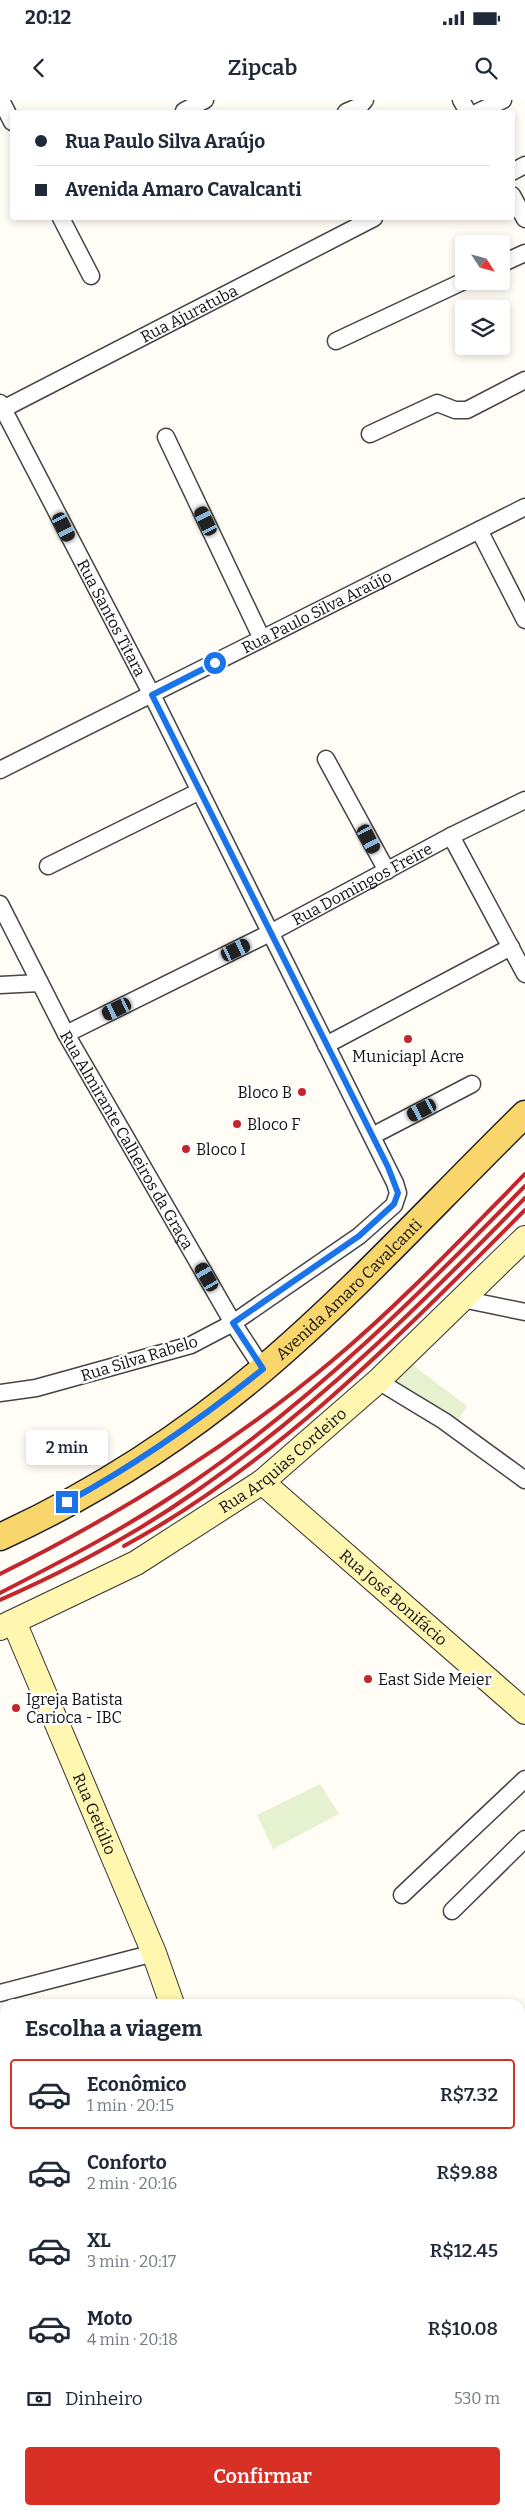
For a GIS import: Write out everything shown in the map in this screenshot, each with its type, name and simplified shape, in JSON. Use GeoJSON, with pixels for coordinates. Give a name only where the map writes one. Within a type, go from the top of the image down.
{"type":"FeatureCollection","features":[{"type":"Feature","properties":{"kind":"main road","name":"Avenida Amaro Cavalcanti"},"geometry":{"type":"LineString","coordinates":[[0,1537],[114,1477],[186,1430],[263,1369],[318,1320],[525,1114]]}},
{"type":"Feature","properties":{"kind":"street"},"geometry":{"type":"LineString","coordinates":[[1,100],[10,118]]}},
{"type":"Feature","properties":{"kind":"street"},"geometry":{"type":"LineString","coordinates":[[183,108],[205,100]]}},
{"type":"Feature","properties":{"kind":"street"},"geometry":{"type":"LineString","coordinates":[[351,110],[360,106],[365,100]]}},
{"type":"Feature","properties":{"kind":"street"},"geometry":{"type":"LineString","coordinates":[[482,110],[503,100]]}},
{"type":"Feature","properties":{"kind":"street"},"geometry":{"type":"LineString","coordinates":[[515,200],[525,218]]}},
{"type":"Feature","properties":{"kind":"street"},"geometry":{"type":"LineString","coordinates":[[62,220],[91,276]]}},
{"type":"Feature","properties":{"kind":"street","name":"Rua Ajuratuba"},"geometry":{"type":"LineString","coordinates":[[2,406],[370,220]]}},
{"type":"Feature","properties":{"kind":"street"},"geometry":{"type":"LineString","coordinates":[[510,260],[525,253]]}},
{"type":"Feature","properties":{"kind":"street"},"geometry":{"type":"LineString","coordinates":[[336,341],[455,285]]}},
{"type":"Feature","properties":{"kind":"street"},"geometry":{"type":"LineString","coordinates":[[370,434],[437,403],[455,410],[467,410],[525,380]]}},
{"type":"Feature","properties":{"kind":"street","name":"Rua Santos Titara"},"geometry":{"type":"LineString","coordinates":[[2,406],[152,695],[395,1183]]}},
{"type":"Feature","properties":{"kind":"street"},"geometry":{"type":"LineString","coordinates":[[166,437],[262,639]]}},
{"type":"Feature","properties":{"kind":"street","name":"Rua Paulo Silva Araújo"},"geometry":{"type":"LineString","coordinates":[[0,770],[525,506]]}},
{"type":"Feature","properties":{"kind":"street"},"geometry":{"type":"LineString","coordinates":[[479,530],[525,620]]}},
{"type":"Feature","properties":{"kind":"street"},"geometry":{"type":"LineString","coordinates":[[326,759],[386,871]]}},
{"type":"Feature","properties":{"kind":"street"},"geometry":{"type":"LineString","coordinates":[[48,866],[200,790]]}},
{"type":"Feature","properties":{"kind":"street","name":"Rua Domingos Freire"},"geometry":{"type":"LineString","coordinates":[[66,1034],[270,933],[451,836],[525,800]]}},
{"type":"Feature","properties":{"kind":"street"},"geometry":{"type":"LineString","coordinates":[[451,836],[525,974]]}},
{"type":"Feature","properties":{"kind":"street","name":"Rua Almirante Calheiros da Graça"},"geometry":{"type":"LineString","coordinates":[[0,904],[66,1034],[233,1323],[263,1369]]}},
{"type":"Feature","properties":{"kind":"street"},"geometry":{"type":"LineString","coordinates":[[326,1045],[511,947]]}},
{"type":"Feature","properties":{"kind":"street"},"geometry":{"type":"LineString","coordinates":[[0,985],[40,983]]}},
{"type":"Feature","properties":{"kind":"street"},"geometry":{"type":"LineString","coordinates":[[372,1136],[472,1084]]}},
{"type":"Feature","properties":{"kind":"street","name":"Rua Silva Rabelo"},"geometry":{"type":"LineString","coordinates":[[0,1393],[36,1388],[191,1345],[233,1323],[359,1236],[394,1204],[398,1193],[395,1183]]}},
{"type":"Feature","properties":{"kind":"street","name":"Rua Arquias Cordeiro"},"geometry":{"type":"LineString","coordinates":[[7,1625],[136,1563],[262,1482],[378,1381],[525,1238]]}},
{"type":"Feature","properties":{"kind":"street"},"geometry":{"type":"LineString","coordinates":[[462,1299],[525,1312]]}},
{"type":"Feature","properties":{"kind":"street"},"geometry":{"type":"LineString","coordinates":[[378,1381],[444,1421],[525,1480]]}},
{"type":"Feature","properties":{"kind":"street","name":"Rua José Bonifácio"},"geometry":{"type":"LineString","coordinates":[[262,1482],[525,1712]]}},
{"type":"Feature","properties":{"kind":"street","name":"Rua Getúlio"},"geometry":{"type":"LineString","coordinates":[[7,1625],[81,1786],[154,1953],[170,1999]]}},
{"type":"Feature","properties":{"kind":"street"},"geometry":{"type":"LineString","coordinates":[[402,1895],[525,1779]]}},
{"type":"Feature","properties":{"kind":"street"},"geometry":{"type":"LineString","coordinates":[[452,1911],[525,1839]]}},
{"type":"Feature","properties":{"kind":"street"},"geometry":{"type":"LineString","coordinates":[[0,1993],[154,1953]]}},
{"type":"Feature","properties":{"kind":"green space"},"geometry":{"type":"Polygon","coordinates":[[[405,1359],[467,1406],[455,1425],[385,1379],[405,1359]]]}},
{"type":"Feature","properties":{"kind":"green space"},"geometry":{"type":"Polygon","coordinates":[[[320,1784],[339,1814],[273,1849],[257,1815],[320,1784]]]}},
{"type":"Feature","properties":{"kind":"railway"},"geometry":{"type":"LineString","coordinates":[[0,1574],[130,1503],[214,1450],[255,1421],[333,1360],[383,1316],[525,1174]]}},
{"type":"Feature","properties":{"kind":"railway"},"geometry":{"type":"LineString","coordinates":[[0,1593],[123,1527],[170,1498],[282,1415],[325,1379],[407,1304],[525,1186]]}},
{"type":"Feature","properties":{"kind":"railway"},"geometry":{"type":"LineString","coordinates":[[0,1600],[51,1577],[124,1537],[172,1508],[240,1460],[283,1426],[367,1353],[447,1277],[525,1198]]}},
{"type":"Feature","properties":{"kind":"railway"},"geometry":{"type":"LineString","coordinates":[[124,1546],[180,1512],[234,1475],[286,1435],[385,1348],[525,1210]]}},
{"type":"Feature","properties":{"kind":"place","name":"Municiapl Acre"},"geometry":{"type":"Point","coordinates":[408,1039]}},
{"type":"Feature","properties":{"kind":"place","name":"Bloco B"},"geometry":{"type":"Point","coordinates":[302,1092]}},
{"type":"Feature","properties":{"kind":"place","name":"Bloco F"},"geometry":{"type":"Point","coordinates":[237,1124]}},
{"type":"Feature","properties":{"kind":"place","name":"Bloco I"},"geometry":{"type":"Point","coordinates":[186,1149]}},
{"type":"Feature","properties":{"kind":"place","name":"East Side Meier"},"geometry":{"type":"Point","coordinates":[368,1679]}},
{"type":"Feature","properties":{"kind":"place","name":"Igreja Batista Carioca - IBC"},"geometry":{"type":"Point","coordinates":[16,1708]}},
{"type":"Feature","properties":{"kind":"route"},"geometry":{"type":"LineString","coordinates":[[67,1502],[114,1477],[186,1430],[263,1369],[233,1323],[359,1236],[394,1204],[398,1193],[388,1167],[152,695],[215,663]]}}]}
